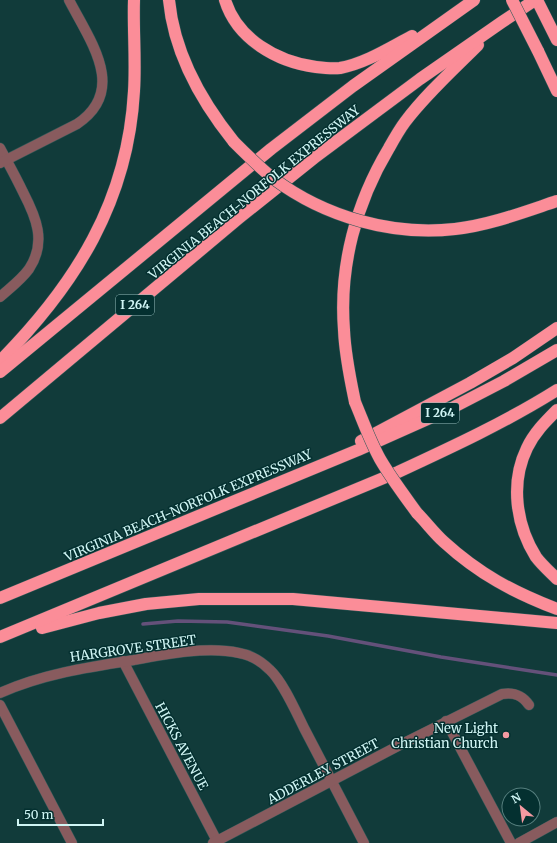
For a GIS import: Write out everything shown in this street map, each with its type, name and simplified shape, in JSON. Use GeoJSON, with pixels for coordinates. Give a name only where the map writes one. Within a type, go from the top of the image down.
{"type":"FeatureCollection","features":[{"type":"Feature","properties":{"kind":"highway"},"geometry":{"type":"LineString","coordinates":[[0,361],[56,297],[74,273],[99,228],[116,186],[124,162],[130,131],[134,92],[134,0]]}},
{"type":"Feature","properties":{"kind":"highway"},"geometry":{"type":"LineString","coordinates":[[169,0],[173,25],[190,76],[217,120],[234,142],[252,160],[274,179],[298,195],[322,207],[379,225],[404,230],[431,231],[456,229],[484,224],[557,201]]}},
{"type":"Feature","properties":{"kind":"highway"},"geometry":{"type":"LineString","coordinates":[[225,0],[238,24],[260,47],[288,61],[306,66],[338,68],[354,64],[380,53],[415,35],[474,0]]}},
{"type":"Feature","properties":{"kind":"highway"},"geometry":{"type":"LineString","coordinates":[[0,372],[271,149],[379,68],[474,0]]}},
{"type":"Feature","properties":{"kind":"highway"},"geometry":{"type":"LineString","coordinates":[[512,0],[557,91]]}},
{"type":"Feature","properties":{"kind":"highway"},"geometry":{"type":"LineString","coordinates":[[536,0],[556,39]]}},
{"type":"Feature","properties":{"kind":"highway","name":"VIRGINIA BEACH-NORFOLK EXPRESSWAY"},"geometry":{"type":"LineString","coordinates":[[0,418],[239,218],[314,158],[420,79],[536,0]]}},
{"type":"Feature","properties":{"kind":"highway"},"geometry":{"type":"LineString","coordinates":[[502,22],[435,88],[405,122],[376,170],[367,188],[354,226],[345,272],[343,329],[355,402],[365,428],[395,484],[417,513],[443,541],[469,563],[513,591],[557,609]]}},
{"type":"Feature","properties":{"kind":"highway"},"geometry":{"type":"LineString","coordinates":[[318,466],[377,432],[470,383],[513,358],[557,328]]}},
{"type":"Feature","properties":{"kind":"highway","name":"VIRGINIA BEACH-NORFOLK EXPRESSWAY"},"geometry":{"type":"LineString","coordinates":[[0,598],[358,450],[450,409],[504,381],[557,350]]}},
{"type":"Feature","properties":{"kind":"highway"},"geometry":{"type":"LineString","coordinates":[[0,638],[398,472],[468,439],[557,390]]}},
{"type":"Feature","properties":{"kind":"highway"},"geometry":{"type":"LineString","coordinates":[[557,410],[544,422],[527,448],[521,463],[517,497],[522,528],[529,543],[537,558],[557,579]]}},
{"type":"Feature","properties":{"kind":"highway"},"geometry":{"type":"LineString","coordinates":[[0,638],[100,613],[146,604],[199,599],[293,599],[557,622]]}},
{"type":"Feature","properties":{"kind":"street"},"geometry":{"type":"LineString","coordinates":[[3,162],[77,124],[94,110],[100,100],[104,82],[102,69],[95,50],[69,0]]}},
{"type":"Feature","properties":{"kind":"street"},"geometry":{"type":"LineString","coordinates":[[0,148],[3,162],[35,214],[39,242],[36,257],[29,269],[20,280],[0,296]]}},
{"type":"Feature","properties":{"kind":"street","name":"HARGROVE STREET"},"geometry":{"type":"LineString","coordinates":[[0,693],[34,680],[63,672],[123,661],[194,651],[239,652],[249,656],[262,663],[272,672],[288,697],[364,843]]}},
{"type":"Feature","properties":{"kind":"street","name":"HICKS AVENUE"},"geometry":{"type":"LineString","coordinates":[[123,661],[216,842]]}},
{"type":"Feature","properties":{"kind":"street","name":"ADDERLEY STREET"},"geometry":{"type":"LineString","coordinates":[[216,842],[446,721],[502,694],[511,693],[520,695],[529,705]]}},
{"type":"Feature","properties":{"kind":"street"},"geometry":{"type":"LineString","coordinates":[[0,705],[72,843]]}},
{"type":"Feature","properties":{"kind":"street"},"geometry":{"type":"LineString","coordinates":[[446,721],[511,843]]}},
{"type":"Feature","properties":{"kind":"street"},"geometry":{"type":"LineString","coordinates":[[519,843],[557,822]]}},
{"type":"Feature","properties":{"kind":"waterway"},"geometry":{"type":"LineString","coordinates":[[143,624],[178,621],[227,622],[328,636],[441,657],[557,675]]}},
{"type":"Feature","properties":{"kind":"place","name":"New Light Christian Church"},"geometry":{"type":"Point","coordinates":[506,735]}}]}
